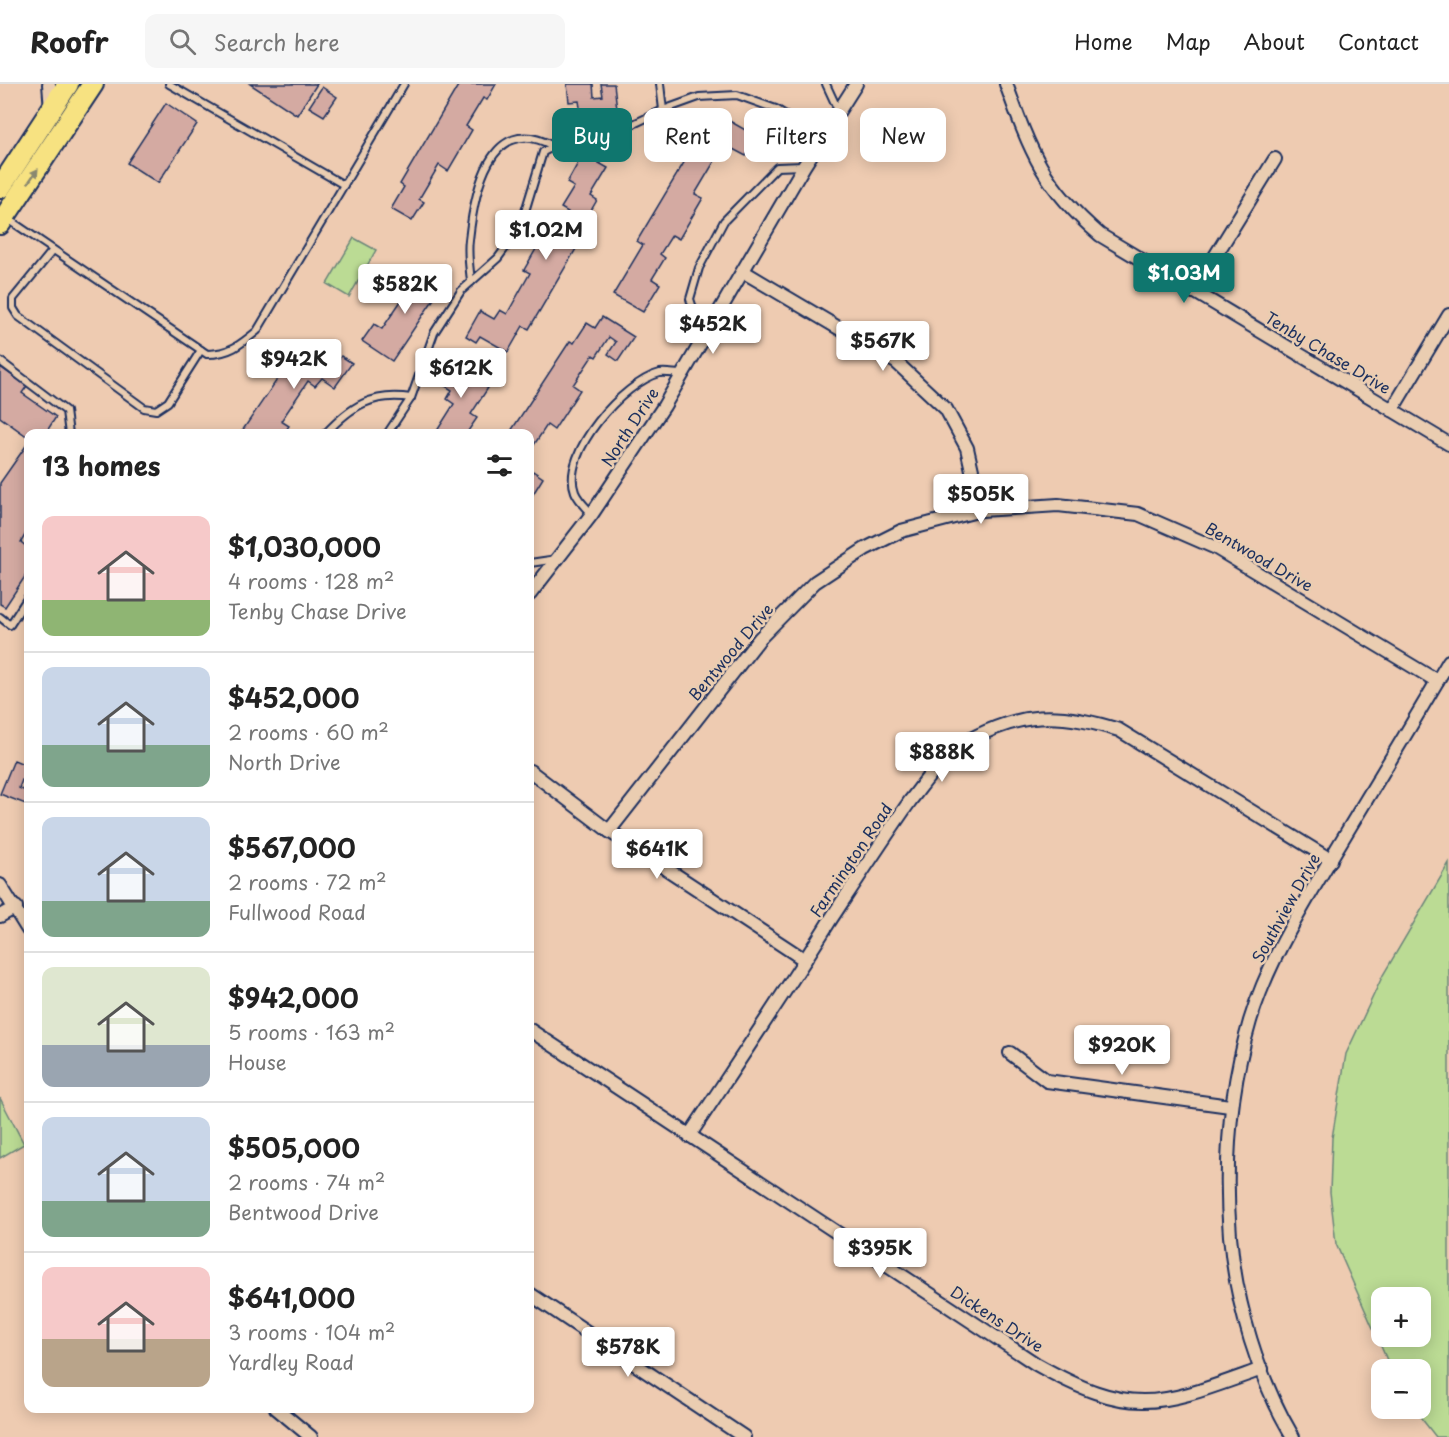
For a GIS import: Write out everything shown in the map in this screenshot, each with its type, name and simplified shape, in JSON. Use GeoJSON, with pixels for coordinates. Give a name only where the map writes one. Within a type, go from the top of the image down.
{"type":"FeatureCollection","features":[{"type":"Feature","properties":{"kind":"highway"},"geometry":{"type":"LineString","coordinates":[[0,188],[68,84]]}},
{"type":"Feature","properties":{"kind":"highway"},"geometry":{"type":"LineString","coordinates":[[2,220],[93,84]]}},
{"type":"Feature","properties":{"kind":"street"},"geometry":{"type":"LineString","coordinates":[[50,84],[51,111]]}},
{"type":"Feature","properties":{"kind":"street","name":"North Drive"},"geometry":{"type":"LineString","coordinates":[[839,108],[856,84]]}},
{"type":"Feature","properties":{"kind":"street","name":"Tenby Chase Drive"},"geometry":{"type":"LineString","coordinates":[[1006,84],[1040,170],[1078,216],[1100,236],[1449,444]]}},
{"type":"Feature","properties":{"kind":"street"},"geometry":{"type":"LineString","coordinates":[[1193,292],[1275,159]]}},
{"type":"Feature","properties":{"kind":"street","name":"North Drive"},"geometry":{"type":"LineString","coordinates":[[534,589],[592,514],[683,374],[806,162]]}},
{"type":"Feature","properties":{"kind":"street"},"geometry":{"type":"LineString","coordinates":[[744,272],[896,362],[946,409],[967,448],[981,510]]}},
{"type":"Feature","properties":{"kind":"street"},"geometry":{"type":"LineString","coordinates":[[1392,410],[1449,315]]}},
{"type":"Feature","properties":{"kind":"street","name":"Bentwood Drive"},"geometry":{"type":"LineString","coordinates":[[609,831],[760,638],[815,582],[865,549],[901,531],[981,510],[1058,505],[1138,514],[1216,548],[1437,681]]}},
{"type":"Feature","properties":{"kind":"street","name":"Southview Drive"},"geometry":{"type":"LineString","coordinates":[[1293,1437],[1262,1369],[1242,1311],[1232,1260],[1226,1172],[1230,1106],[1251,1018],[1284,940],[1449,661]]}},
{"type":"Feature","properties":{"kind":"street","name":"Farmington Road"},"geometry":{"type":"LineString","coordinates":[[689,1136],[882,841],[930,774],[960,745],[999,726],[1020,720],[1062,716],[1081,718],[1119,730],[1331,860]]}},
{"type":"Feature","properties":{"kind":"street"},"geometry":{"type":"LineString","coordinates":[[534,774],[609,831],[806,960]]}},
{"type":"Feature","properties":{"kind":"street"},"geometry":{"type":"LineString","coordinates":[[0,885],[24,922]]}},
{"type":"Feature","properties":{"kind":"street"},"geometry":{"type":"LineString","coordinates":[[0,916],[16,907]]}},
{"type":"Feature","properties":{"kind":"street","name":"Dickens Drive"},"geometry":{"type":"LineString","coordinates":[[534,1032],[1036,1365],[1074,1386],[1112,1399],[1150,1403],[1179,1399],[1262,1369]]}},
{"type":"Feature","properties":{"kind":"street"},"geometry":{"type":"LineString","coordinates":[[1010,1053],[1047,1081],[1230,1106]]}},
{"type":"Feature","properties":{"kind":"street"},"geometry":{"type":"LineString","coordinates":[[534,1297],[744,1437]]}},
{"type":"Feature","properties":{"kind":"street"},"geometry":{"type":"LineString","coordinates":[[282,1413],[311,1437]]}},
{"type":"Feature","properties":{"kind":"lane"},"geometry":{"type":"LineString","coordinates":[[169,84],[344,185]]}},
{"type":"Feature","properties":{"kind":"lane"},"geometry":{"type":"LineString","coordinates":[[2,220],[53,250],[201,351],[207,354],[222,354],[234,350],[257,331],[404,84]]}},
{"type":"Feature","properties":{"kind":"lane"},"geometry":{"type":"LineString","coordinates":[[826,84],[837,108]]}},
{"type":"Feature","properties":{"kind":"lane"},"geometry":{"type":"LineString","coordinates":[[659,85],[663,108]]}},
{"type":"Feature","properties":{"kind":"lane"},"geometry":{"type":"LineString","coordinates":[[669,108],[699,97],[737,95],[776,108]]}},
{"type":"Feature","properties":{"kind":"lane"},"geometry":{"type":"LineString","coordinates":[[471,282],[469,242],[485,169],[495,153],[509,140],[526,135],[552,145]]}},
{"type":"Feature","properties":{"kind":"lane"},"geometry":{"type":"LineString","coordinates":[[390,429],[411,398],[435,333],[461,291],[498,258],[520,228],[543,152],[552,147]]}},
{"type":"Feature","properties":{"kind":"lane"},"geometry":{"type":"LineString","coordinates":[[708,333],[697,320],[690,299],[699,268],[724,221],[777,167],[804,166]]}},
{"type":"Feature","properties":{"kind":"lane"},"geometry":{"type":"LineString","coordinates":[[53,250],[13,299],[13,308],[18,316],[144,408],[156,410],[168,402],[201,351]]}},
{"type":"Feature","properties":{"kind":"lane"},"geometry":{"type":"LineString","coordinates":[[0,361],[66,411],[68,429]]}},
{"type":"Feature","properties":{"kind":"lane"},"geometry":{"type":"LineString","coordinates":[[592,514],[575,492],[574,462],[590,430],[615,404],[640,384],[660,373],[683,374]]}},
{"type":"Feature","properties":{"kind":"lane"},"geometry":{"type":"LineString","coordinates":[[331,429],[358,406],[377,396],[411,398]]}},
{"type":"Feature","properties":{"kind":"lane"},"geometry":{"type":"LineString","coordinates":[[534,562],[557,559]]}},
{"type":"Feature","properties":{"kind":"lane"},"geometry":{"type":"LineString","coordinates":[[0,617],[10,625],[24,603]]}},
{"type":"Feature","properties":{"kind":"green space"},"geometry":{"type":"Polygon","coordinates":[[[354,238],[376,250],[349,297],[327,284],[354,238]]]}},
{"type":"Feature","properties":{"kind":"green space"},"geometry":{"type":"Polygon","coordinates":[[[1449,863],[1449,1437],[1436,1437],[1422,1419],[1431,1419],[1431,1359],[1387,1359],[1381,1347],[1431,1347],[1431,1287],[1371,1287],[1371,1324],[1336,1244],[1330,1192],[1332,1138],[1346,1054],[1383,975],[1449,863]]]}},
{"type":"Feature","properties":{"kind":"green space"},"geometry":{"type":"Polygon","coordinates":[[[0,1098],[24,1144],[0,1158],[0,1098]]]}},
{"type":"Feature","properties":{"kind":"building"},"geometry":{"type":"Polygon","coordinates":[[[250,84],[317,84],[297,115],[250,84]]]}},
{"type":"Feature","properties":{"kind":"building"},"geometry":{"type":"Polygon","coordinates":[[[459,84],[496,84],[487,100],[483,98],[466,126],[472,130],[448,171],[439,165],[419,199],[424,202],[412,221],[391,209],[404,187],[400,184],[459,84]]]}},
{"type":"Feature","properties":{"kind":"building"},"geometry":{"type":"Polygon","coordinates":[[[567,84],[593,84],[594,97],[603,96],[601,84],[614,84],[617,108],[580,108],[579,101],[569,102],[567,84]]]}},
{"type":"Feature","properties":{"kind":"building"},"geometry":{"type":"Polygon","coordinates":[[[322,87],[337,97],[324,116],[309,107],[322,87]]]}},
{"type":"Feature","properties":{"kind":"building"},"geometry":{"type":"Polygon","coordinates":[[[166,103],[197,124],[158,183],[127,163],[166,103]]]}},
{"type":"Feature","properties":{"kind":"building"},"geometry":{"type":"Polygon","coordinates":[[[732,122],[744,129],[744,155],[732,149],[732,122]]]}},
{"type":"Feature","properties":{"kind":"building"},"geometry":{"type":"Polygon","coordinates":[[[579,162],[597,162],[608,168],[591,196],[597,200],[585,221],[590,225],[529,329],[523,326],[508,352],[480,336],[476,342],[466,336],[480,311],[494,319],[500,310],[507,314],[530,273],[524,270],[548,228],[555,233],[568,212],[561,208],[574,187],[567,183],[579,162]]]}},
{"type":"Feature","properties":{"kind":"building"},"geometry":{"type":"Polygon","coordinates":[[[684,162],[714,162],[695,194],[703,198],[679,239],[672,235],[660,254],[665,258],[652,279],[660,284],[643,312],[613,295],[643,245],[637,241],[684,162]]]}},
{"type":"Feature","properties":{"kind":"building"},"geometry":{"type":"Polygon","coordinates":[[[424,267],[446,281],[392,361],[362,341],[374,324],[382,329],[424,267]]]}},
{"type":"Feature","properties":{"kind":"building"},"geometry":{"type":"Polygon","coordinates":[[[602,317],[634,337],[618,361],[608,354],[616,342],[609,337],[596,357],[593,355],[573,385],[580,390],[554,430],[547,425],[534,445],[534,429],[512,429],[570,341],[574,343],[587,323],[595,328],[602,317]]]}},
{"type":"Feature","properties":{"kind":"building"},"geometry":{"type":"Polygon","coordinates":[[[311,344],[337,362],[341,356],[352,363],[335,387],[322,378],[315,386],[308,381],[281,421],[289,426],[287,429],[243,429],[287,365],[293,369],[311,344]]]}},
{"type":"Feature","properties":{"kind":"building"},"geometry":{"type":"Polygon","coordinates":[[[454,358],[466,365],[462,371],[488,388],[471,414],[477,418],[469,429],[438,429],[454,404],[447,399],[452,390],[439,382],[454,358]]]}},
{"type":"Feature","properties":{"kind":"building"},"geometry":{"type":"Polygon","coordinates":[[[0,367],[27,386],[22,393],[56,417],[48,429],[24,429],[24,434],[0,417],[0,367]]]}},
{"type":"Feature","properties":{"kind":"building"},"geometry":{"type":"Polygon","coordinates":[[[24,449],[24,537],[21,542],[24,545],[24,578],[5,607],[0,604],[0,483],[24,449]]]}},
{"type":"Feature","properties":{"kind":"building"},"geometry":{"type":"Polygon","coordinates":[[[534,472],[543,478],[534,493],[534,472]]]}},
{"type":"Feature","properties":{"kind":"building"},"geometry":{"type":"Polygon","coordinates":[[[14,760],[24,764],[24,781],[22,780],[19,788],[24,790],[24,803],[0,794],[14,760]]]}}]}
